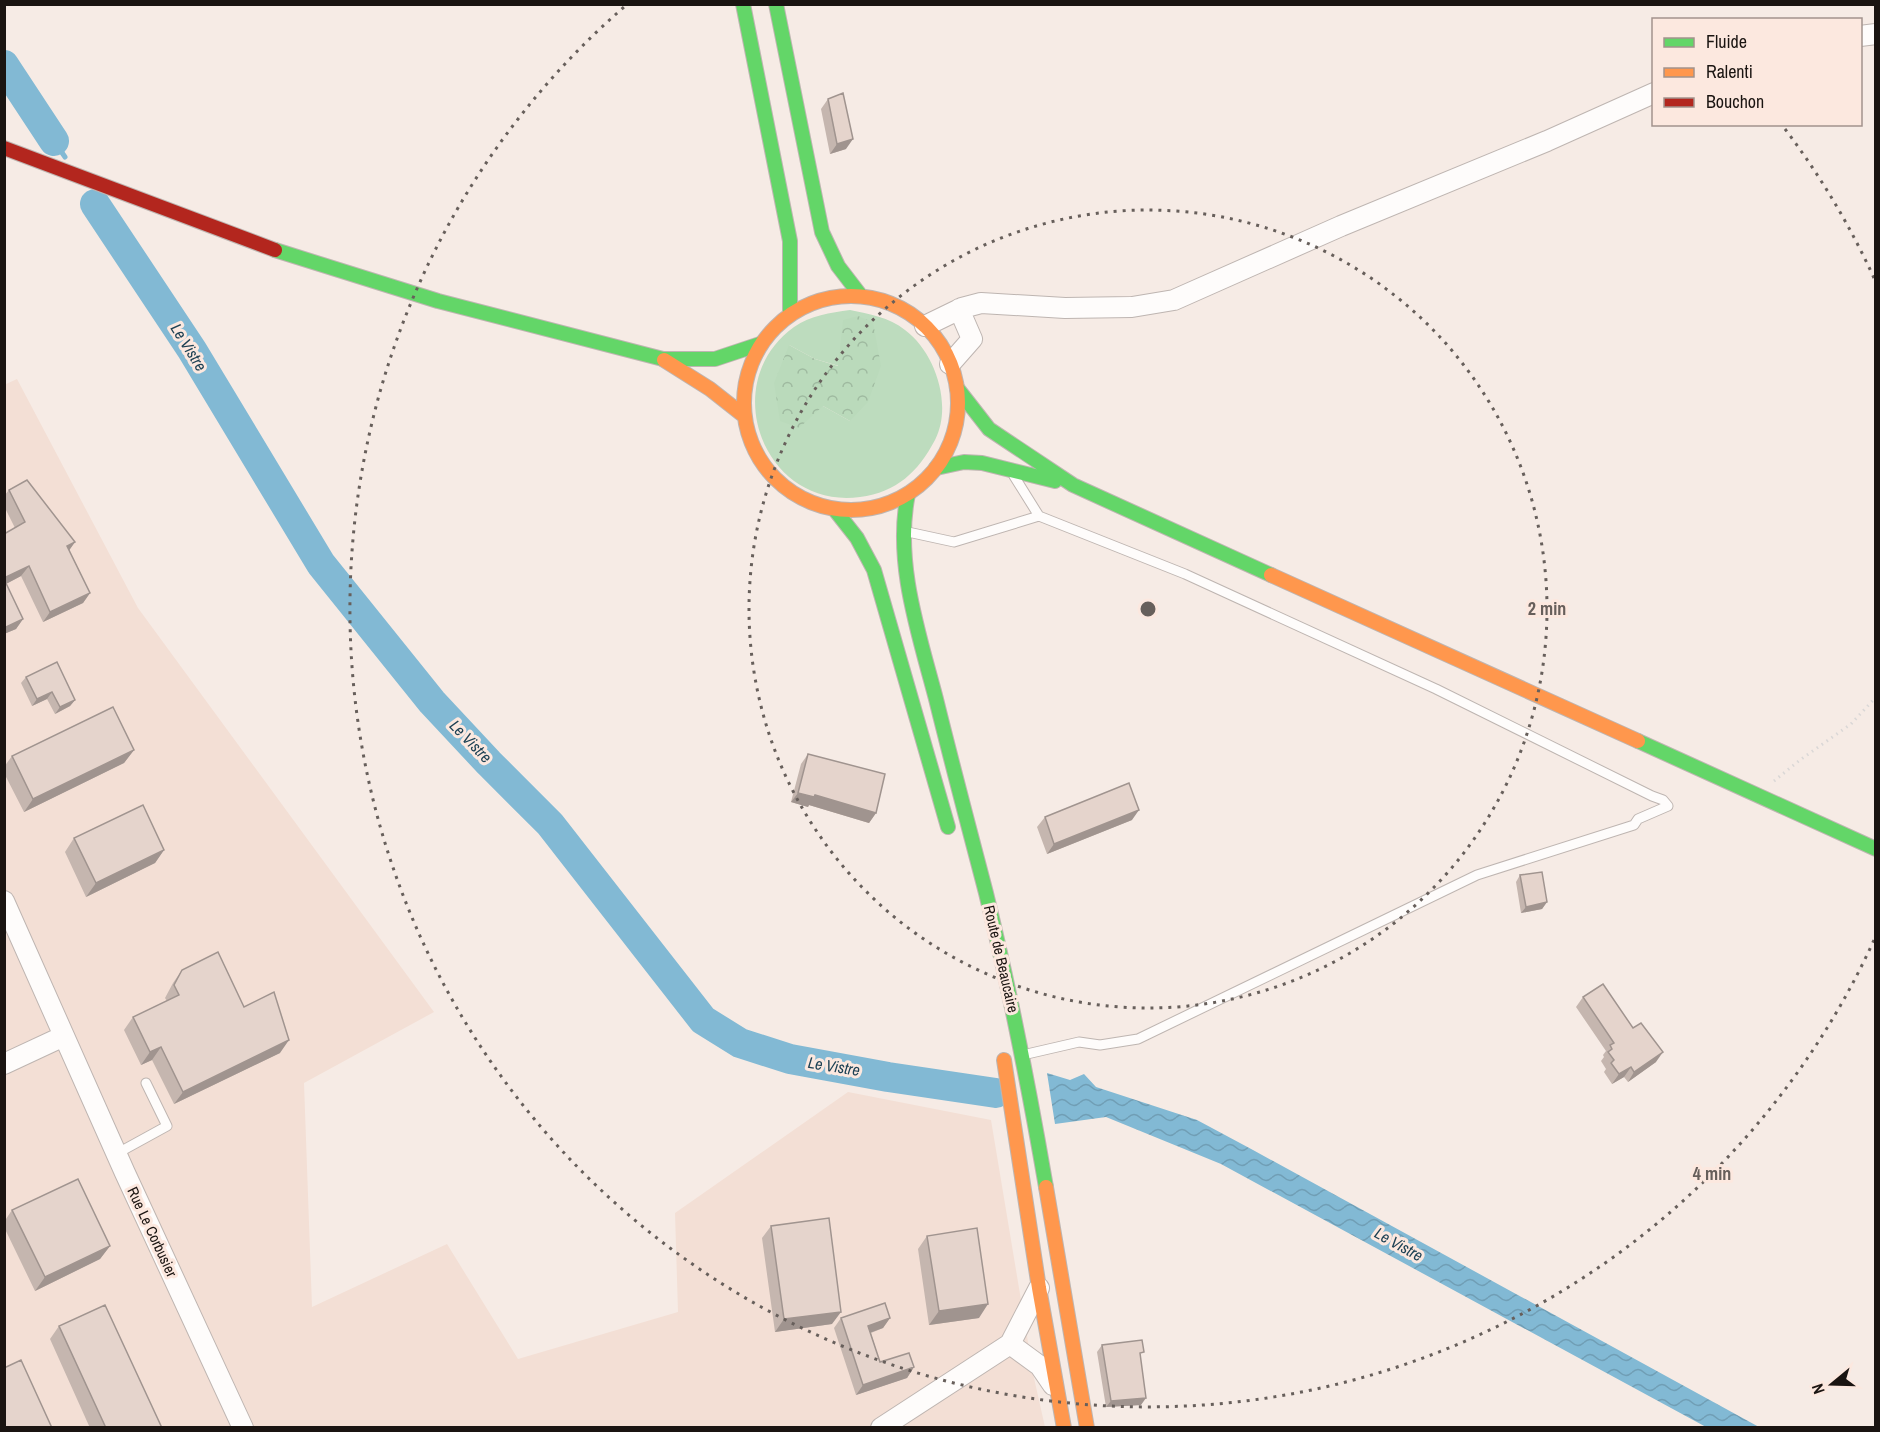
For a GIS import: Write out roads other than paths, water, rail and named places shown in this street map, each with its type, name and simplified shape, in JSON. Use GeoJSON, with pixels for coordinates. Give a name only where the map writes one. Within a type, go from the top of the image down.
{"type":"FeatureCollection","features":[{"type":"Feature","properties":{"kind":"main road"},"geometry":{"type":"LineString","coordinates":[[743,4],[790,241],[790,313]]}},
{"type":"Feature","properties":{"kind":"main road"},"geometry":{"type":"LineString","coordinates":[[776,4],[822,232],[832,259],[842,275],[861,296]]}},
{"type":"Feature","properties":{"kind":"main road"},"geometry":{"type":"LineString","coordinates":[[4,148],[252,243],[438,301],[663,359],[715,359],[760,344]]}},
{"type":"Feature","properties":{"kind":"main road"},"geometry":{"type":"LineString","coordinates":[[861,296],[882,300],[900,308],[926,326],[950,364],[957,388],[958,408],[955,428],[949,445],[936,468],[920,485],[908,494],[879,507],[855,511],[836,510],[811,504],[774,479],[751,445],[743,415],[745,379],[760,344],[790,313],[825,298],[861,296]]}},
{"type":"Feature","properties":{"kind":"main road"},"geometry":{"type":"LineString","coordinates":[[663,359],[710,389],[743,415]]}},
{"type":"Feature","properties":{"kind":"main road"},"geometry":{"type":"LineString","coordinates":[[957,388],[989,429],[1073,485],[1875,849]]}},
{"type":"Feature","properties":{"kind":"main road"},"geometry":{"type":"LineString","coordinates":[[936,468],[964,462],[982,463],[1073,485]]}},
{"type":"Feature","properties":{"kind":"main road","name":"Route de Beaucaire"},"geometry":{"type":"LineString","coordinates":[[908,494],[903,531],[907,576],[1023,1055],[1087,1428]]}},
{"type":"Feature","properties":{"kind":"main road"},"geometry":{"type":"LineString","coordinates":[[836,510],[852,528],[874,570],[951,841]]}},
{"type":"Feature","properties":{"kind":"main road"},"geometry":{"type":"LineString","coordinates":[[1000,1041],[1064,1428]]}},
{"type":"Feature","properties":{"kind":"street"},"geometry":{"type":"LineString","coordinates":[[926,326],[960,309],[981,303],[1065,308],[1149,305],[1174,300],[1341,226],[1547,141],[1652,93]]}},
{"type":"Feature","properties":{"kind":"street"},"geometry":{"type":"LineString","coordinates":[[950,364],[972,339],[960,309]]}},
{"type":"Feature","properties":{"kind":"street","name":"Rue Le Corbusier"},"geometry":{"type":"LineString","coordinates":[[4,902],[116,1154],[243,1428]]}},
{"type":"Feature","properties":{"kind":"street"},"geometry":{"type":"LineString","coordinates":[[4,1064],[64,1036]]}},
{"type":"Feature","properties":{"kind":"street"},"geometry":{"type":"LineString","coordinates":[[881,1428],[1010,1344],[1040,1288]]}},
{"type":"Feature","properties":{"kind":"street"},"geometry":{"type":"LineString","coordinates":[[1010,1344],[1040,1366],[1056,1390]]}},
{"type":"Feature","properties":{"kind":"lane"},"geometry":{"type":"LineString","coordinates":[[1012,471],[1039,516],[1185,574],[1404,675],[1663,800],[1668,806],[1638,819],[1634,825],[1477,875],[1138,1039],[1100,1045],[1079,1042],[1023,1055]]}},
{"type":"Feature","properties":{"kind":"lane"},"geometry":{"type":"LineString","coordinates":[[903,531],[954,542],[1039,516]]}},
{"type":"Feature","properties":{"kind":"lane"},"geometry":{"type":"LineString","coordinates":[[116,1154],[167,1126],[146,1083]]}},
{"type":"Feature","properties":{"kind":"water"},"geometry":{"type":"Polygon","coordinates":[[[1047,1073],[1070,1080],[1084,1074],[1096,1087],[1197,1120],[1759,1427],[1706,1427],[1221,1164],[1106,1117],[1055,1124],[1047,1073]]]}},
{"type":"Feature","properties":{"kind":"waterway","name":"Le Vistre"},"geometry":{"type":"LineString","coordinates":[[4,65],[54,141]]}},
{"type":"Feature","properties":{"kind":"waterway","name":"Le Vistre"},"geometry":{"type":"LineString","coordinates":[[54,141],[65,157]]}},
{"type":"Feature","properties":{"kind":"waterway","name":"Le Vistre"},"geometry":{"type":"LineString","coordinates":[[89,194],[95,204]]}},
{"type":"Feature","properties":{"kind":"waterway","name":"Le Vistre"},"geometry":{"type":"LineString","coordinates":[[95,204],[192,350],[321,564],[432,702],[550,824],[703,1020],[740,1043],[790,1059],[888,1077],[996,1093]]}}]}
